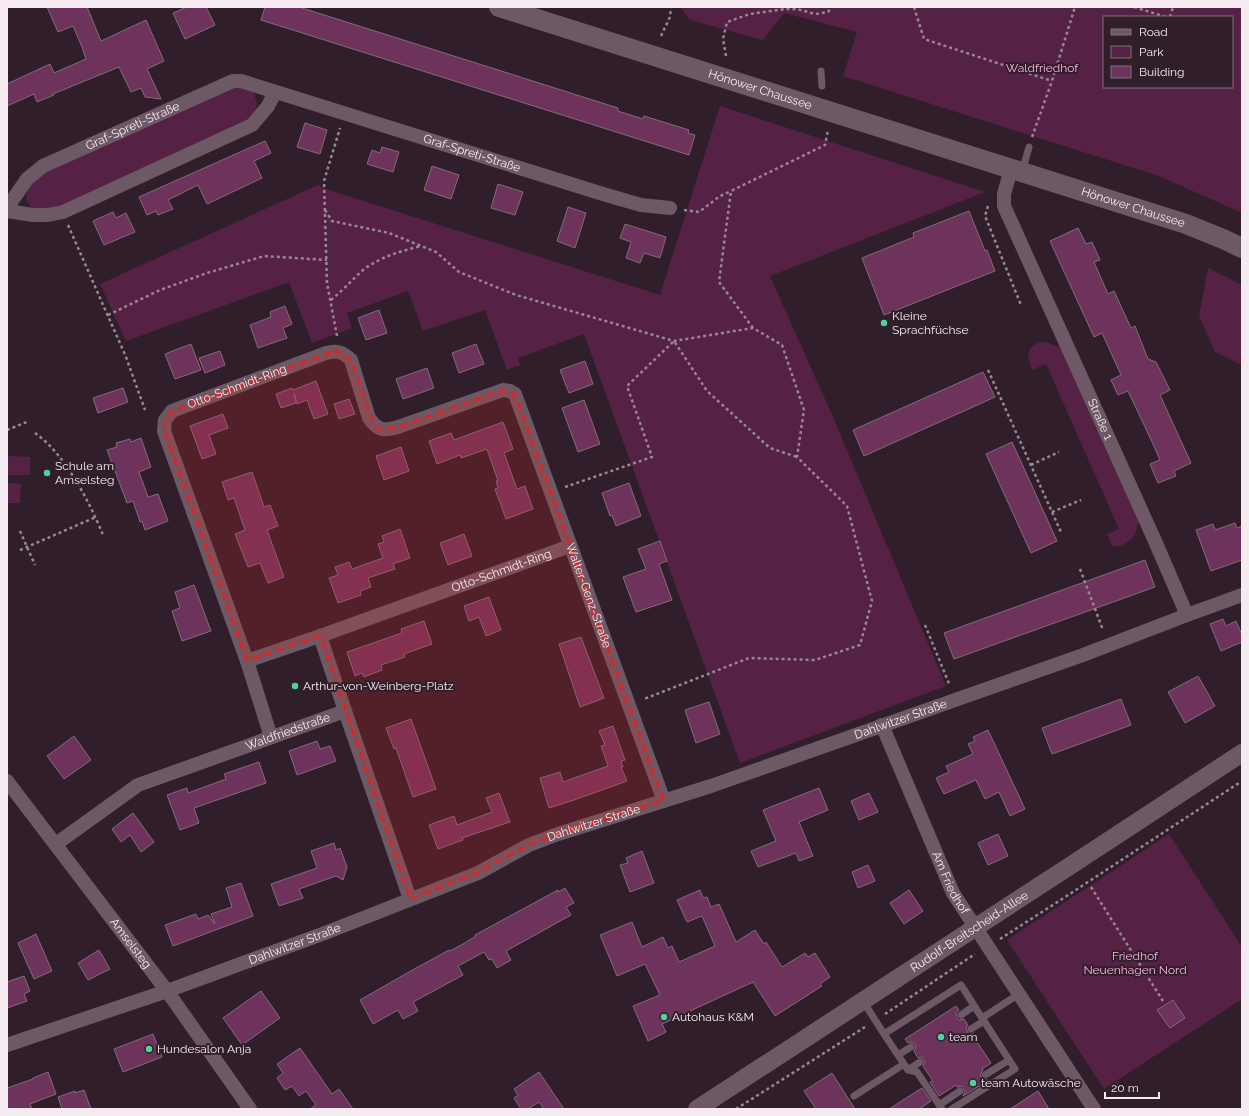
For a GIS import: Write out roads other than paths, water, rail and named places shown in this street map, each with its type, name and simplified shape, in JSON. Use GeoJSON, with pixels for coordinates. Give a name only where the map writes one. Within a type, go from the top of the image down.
{"type":"FeatureCollection","features":[{"type":"Feature","properties":{"kind":"main road","name":"Hönower Chaussee"},"geometry":{"type":"LineString","coordinates":[[499,7],[1186,224],[1242,248]]}},
{"type":"Feature","properties":{"kind":"street","name":"Graf-Spreti-Straße"},"geometry":{"type":"LineString","coordinates":[[275,92],[268,106],[252,125],[63,212],[48,215],[33,215],[7,209],[27,179],[43,166],[233,81],[241,81],[603,194],[641,205],[670,208]]}},
{"type":"Feature","properties":{"kind":"street","name":"Straße 1"},"geometry":{"type":"LineString","coordinates":[[1016,170],[1004,194],[1004,206],[1187,615]]}},
{"type":"Feature","properties":{"kind":"street","name":"Otto-Schmidt-Ring"},"geometry":{"type":"LineString","coordinates":[[271,737],[247,661],[164,431],[165,420],[172,411],[326,353],[333,351],[340,352]]}},
{"type":"Feature","properties":{"kind":"street","name":"Walter-Genz-Straße"},"geometry":{"type":"LineString","coordinates":[[340,352],[346,355],[350,360],[369,418],[380,429],[388,430],[398,427],[502,390],[510,391],[515,394],[664,801]]}},
{"type":"Feature","properties":{"kind":"street","name":"Otto-Schmidt-Ring"},"geometry":{"type":"LineString","coordinates":[[247,661],[570,546]]}},
{"type":"Feature","properties":{"kind":"street"},"geometry":{"type":"LineString","coordinates":[[1187,615],[1242,595]]}},
{"type":"Feature","properties":{"kind":"street","name":"Dahlwitzer Straße"},"geometry":{"type":"LineString","coordinates":[[7,1045],[274,953],[478,873],[529,845],[558,834],[664,801],[1108,645],[1187,615]]}},
{"type":"Feature","properties":{"kind":"street"},"geometry":{"type":"LineString","coordinates":[[320,636],[345,711]]}},
{"type":"Feature","properties":{"kind":"street","name":"Waldfriedstraße"},"geometry":{"type":"LineString","coordinates":[[56,844],[138,785],[345,711],[410,899]]}},
{"type":"Feature","properties":{"kind":"street","name":"Am Friedhof"},"geometry":{"type":"LineString","coordinates":[[882,725],[953,893],[1094,1109]]}},
{"type":"Feature","properties":{"kind":"street","name":"Rudolf-Breitscheid-Allee"},"geometry":{"type":"LineString","coordinates":[[697,1109],[1242,752]]}},
{"type":"Feature","properties":{"kind":"street","name":"Amselsteg"},"geometry":{"type":"LineString","coordinates":[[7,781],[167,991],[250,1109]]}},
{"type":"Feature","properties":{"kind":"lane"},"geometry":{"type":"LineString","coordinates":[[821,71],[822,86]]}},
{"type":"Feature","properties":{"kind":"lane"},"geometry":{"type":"LineString","coordinates":[[1016,170],[1029,147]]}},
{"type":"Feature","properties":{"kind":"lane"},"geometry":{"type":"LineString","coordinates":[[884,1034],[961,985],[1015,1069],[952,1109]]}},
{"type":"Feature","properties":{"kind":"lane"},"geometry":{"type":"LineString","coordinates":[[971,1029],[1019,994]]}},
{"type":"Feature","properties":{"kind":"lane"},"geometry":{"type":"LineString","coordinates":[[863,1001],[906,1067],[917,1072],[940,1107],[960,1091]]}},
{"type":"Feature","properties":{"kind":"lane"},"geometry":{"type":"LineString","coordinates":[[961,1014],[974,1006]]}},
{"type":"Feature","properties":{"kind":"lane"},"geometry":{"type":"LineString","coordinates":[[898,1055],[911,1047]]}},
{"type":"Feature","properties":{"kind":"lane"},"geometry":{"type":"LineString","coordinates":[[986,1075],[1009,1060]]}},
{"type":"Feature","properties":{"kind":"lane"},"geometry":{"type":"LineString","coordinates":[[854,1096],[906,1067],[920,1062]]}},
{"type":"Feature","properties":{"kind":"place","name":"Kleine Sprachfüchse"},"geometry":{"type":"Point","coordinates":[884,323]}},
{"type":"Feature","properties":{"kind":"place","name":"Schule am Amselsteg"},"geometry":{"type":"Point","coordinates":[47,473]}},
{"type":"Feature","properties":{"kind":"place","name":"Arthur-von-Weinberg-Platz"},"geometry":{"type":"Point","coordinates":[295,686]}},
{"type":"Feature","properties":{"kind":"place","name":"Autohaus K&M"},"geometry":{"type":"Point","coordinates":[664,1017]}},
{"type":"Feature","properties":{"kind":"place","name":"team"},"geometry":{"type":"Point","coordinates":[941,1037]}},
{"type":"Feature","properties":{"kind":"place","name":"Hundesalon Anja"},"geometry":{"type":"Point","coordinates":[149,1049]}},
{"type":"Feature","properties":{"kind":"place","name":"team Autowäsche"},"geometry":{"type":"Point","coordinates":[973,1083]}},
{"type":"Feature","properties":{"kind":"park label","name":"Waldfriedhof"},"geometry":{"type":"Point","coordinates":[1042,68]}},
{"type":"Feature","properties":{"kind":"park label","name":"Friedhof Neuenhagen Nord"},"geometry":{"type":"Point","coordinates":[1135,963]}}]}
